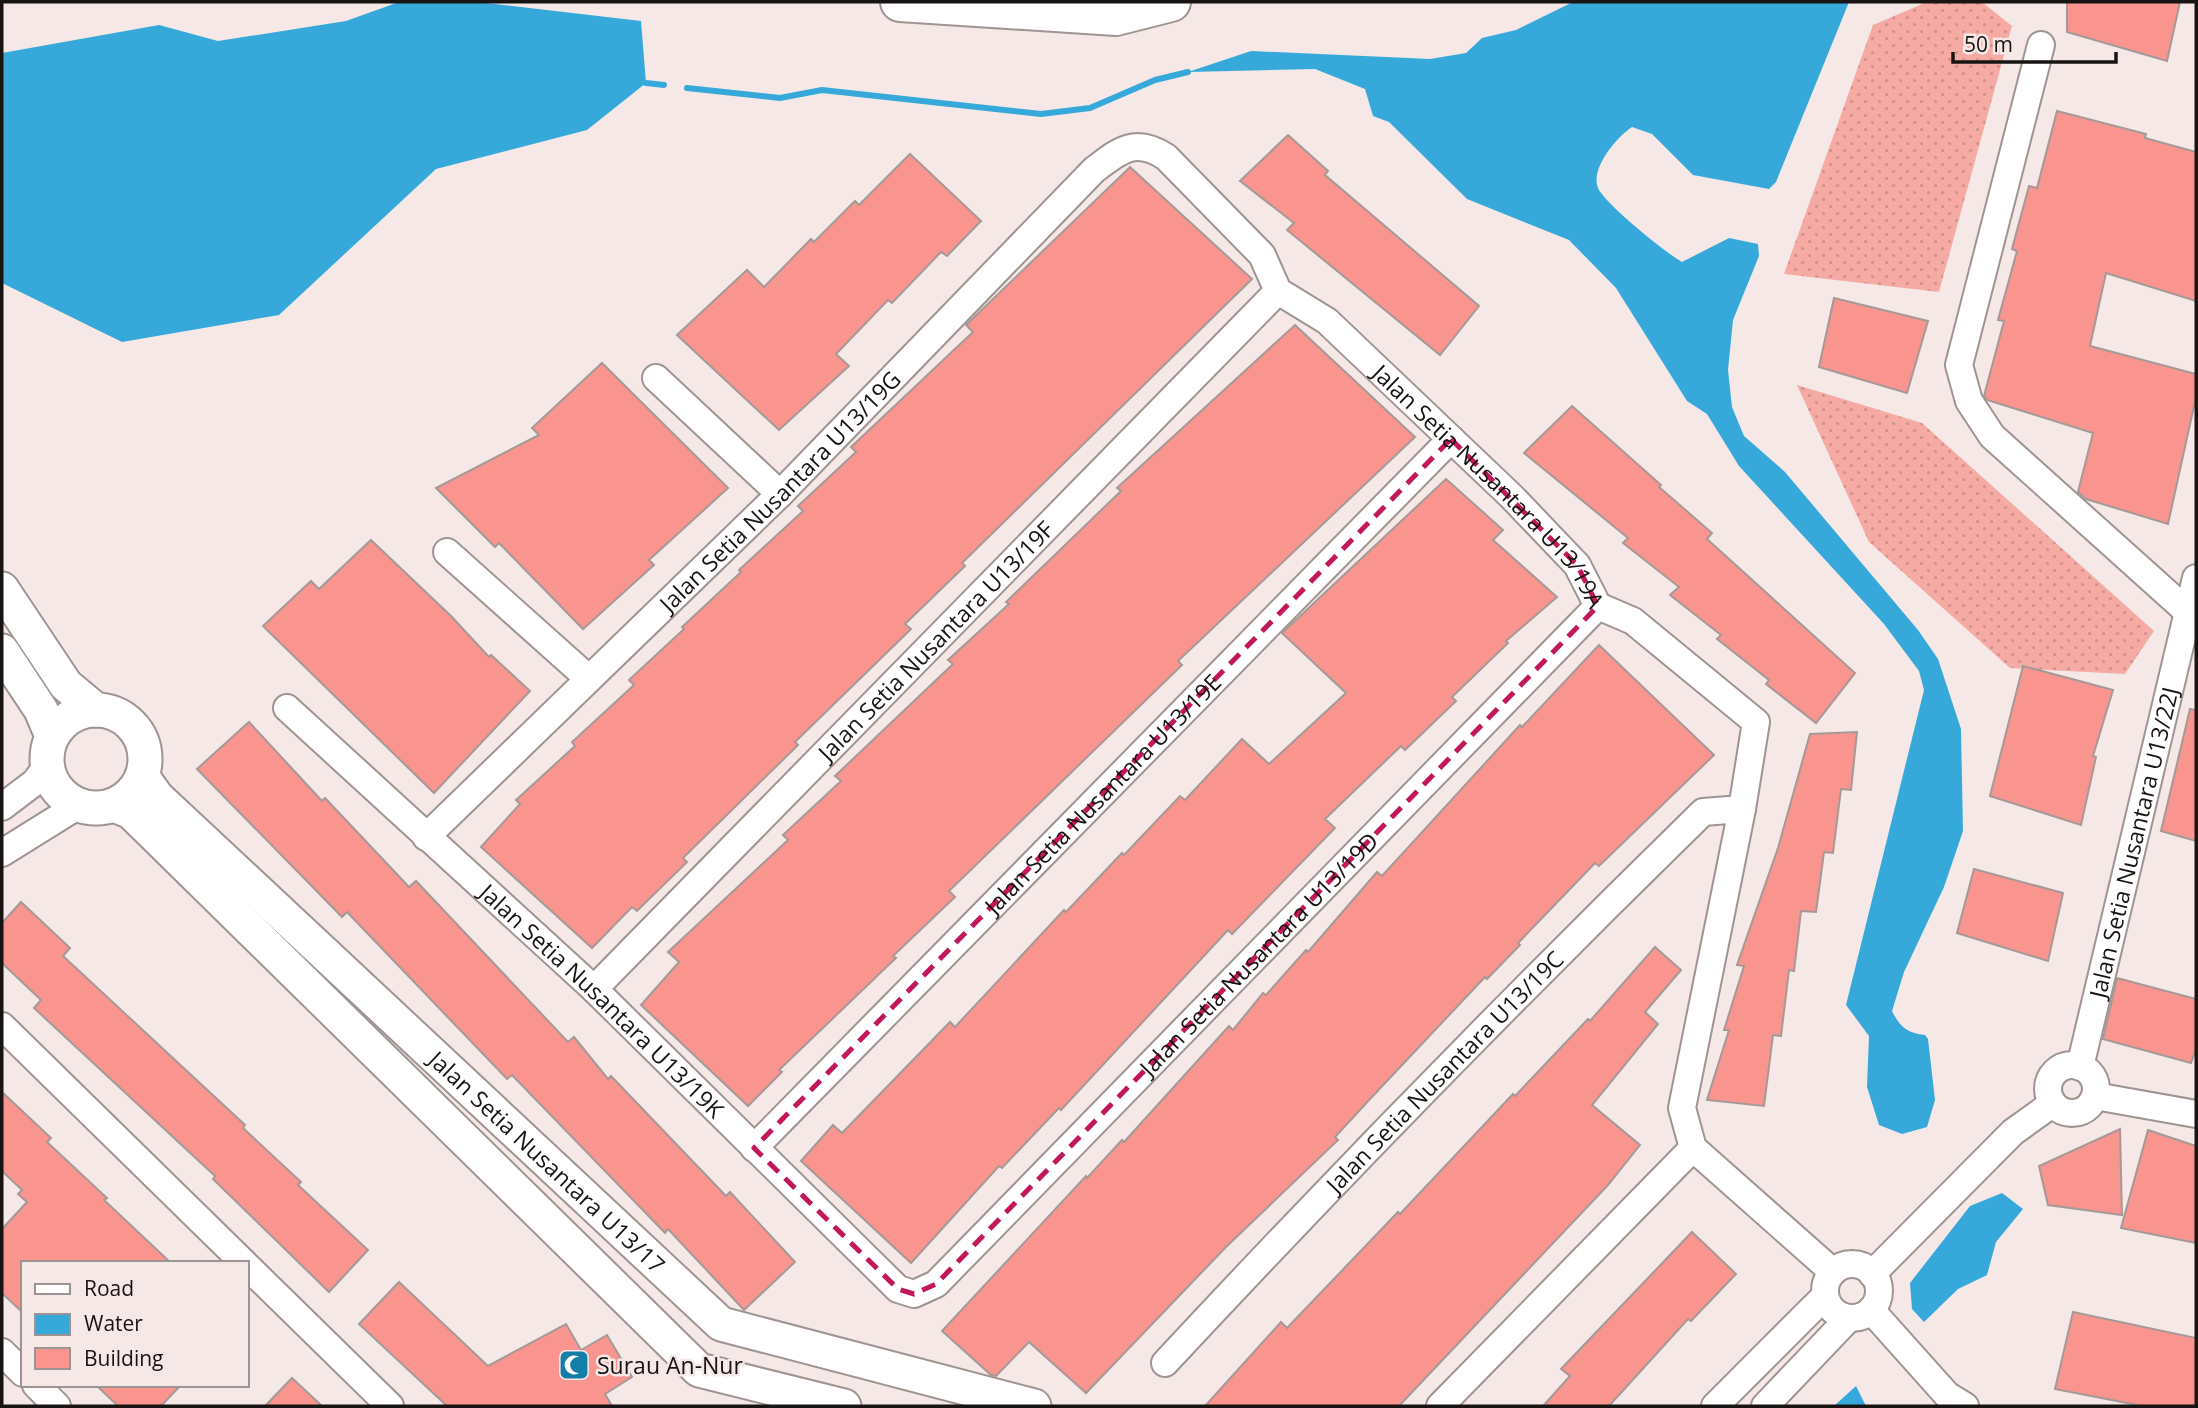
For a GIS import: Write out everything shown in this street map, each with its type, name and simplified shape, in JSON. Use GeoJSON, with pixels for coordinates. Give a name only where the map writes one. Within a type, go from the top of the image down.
{"type":"FeatureCollection","features":[{"type":"Feature","properties":{"kind":"highway"},"geometry":{"type":"LineString","coordinates":[[900,2],[1116,16],[1171,2]]}},
{"type":"Feature","properties":{"kind":"main road"},"geometry":{"type":"LineString","coordinates":[[2,589],[66,685],[96,710]]}},
{"type":"Feature","properties":{"kind":"main road"},"geometry":{"type":"LineString","coordinates":[[2,652],[41,710],[58,790],[79,805],[90,808],[114,805],[126,798],[142,776],[145,760],[143,744],[136,730],[111,712],[96,710],[70,717],[50,751]]}},
{"type":"Feature","properties":{"kind":"main road","name":"Jalan Setia Nusantara U13/17"},"geometry":{"type":"LineString","coordinates":[[142,776],[157,797],[721,1324],[1034,1406]]}},
{"type":"Feature","properties":{"kind":"main road","name":"Jalan Setia Nusantara U13/17"},"geometry":{"type":"LineString","coordinates":[[114,805],[131,812],[699,1370],[844,1406]]}},
{"type":"Feature","properties":{"kind":"street"},"geometry":{"type":"LineString","coordinates":[[2041,45],[1959,365],[1969,401],[1992,436],[2188,612]]}},
{"type":"Feature","properties":{"kind":"street","name":"Jalan Setia Nusantara U13/19G"},"geometry":{"type":"LineString","coordinates":[[426,837],[780,494],[1094,170],[1113,155],[1134,146],[1152,148],[1166,157],[1262,255],[1278,291]]}},
{"type":"Feature","properties":{"kind":"street","name":"Jalan Setia Nusantara U13/19A"},"geometry":{"type":"LineString","coordinates":[[1278,291],[1328,321],[1451,439],[1577,565],[1598,606],[1633,621],[1756,722],[1742,809],[1682,1108],[1693,1148]]}},
{"type":"Feature","properties":{"kind":"street","name":"Jalan Setia Nusantara U13/19F"},"geometry":{"type":"LineString","coordinates":[[594,989],[1278,291]]}},
{"type":"Feature","properties":{"kind":"street"},"geometry":{"type":"LineString","coordinates":[[656,377],[780,494]]}},
{"type":"Feature","properties":{"kind":"street","name":"Jalan Setia Nusantara U13/19E"},"geometry":{"type":"LineString","coordinates":[[754,1148],[1451,439]]}},
{"type":"Feature","properties":{"kind":"street"},"geometry":{"type":"LineString","coordinates":[[447,552],[589,678]]}},
{"type":"Feature","properties":{"kind":"street","name":"Jalan Setia Nusantara U13/22J"},"geometry":{"type":"LineString","coordinates":[[2080,1067],[2196,578]]}},
{"type":"Feature","properties":{"kind":"street","name":"Jalan Setia Nusantara U13/19D"},"geometry":{"type":"LineString","coordinates":[[914,1294],[936,1284],[1598,606]]}},
{"type":"Feature","properties":{"kind":"street","name":"Jalan Setia Nusantara U13/19K"},"geometry":{"type":"LineString","coordinates":[[287,708],[594,989],[898,1289],[914,1294]]}},
{"type":"Feature","properties":{"kind":"street"},"geometry":{"type":"LineString","coordinates":[[2,807],[35,782],[50,751]]}},
{"type":"Feature","properties":{"kind":"street"},"geometry":{"type":"LineString","coordinates":[[2,853],[79,805]]}},
{"type":"Feature","properties":{"kind":"street","name":"Jalan Setia Nusantara U13/19C"},"geometry":{"type":"LineString","coordinates":[[1165,1363],[1336,1181],[1577,935],[1703,812],[1742,809]]}},
{"type":"Feature","properties":{"kind":"street"},"geometry":{"type":"LineString","coordinates":[[2,1026],[242,1261]]}},
{"type":"Feature","properties":{"kind":"street"},"geometry":{"type":"LineString","coordinates":[[2065,1066],[2080,1067],[2092,1076],[2095,1096],[2080,1112],[2064,1112],[2052,1104],[2048,1089],[2053,1075],[2065,1066]]}},
{"type":"Feature","properties":{"kind":"street"},"geometry":{"type":"LineString","coordinates":[[2095,1096],[2196,1114]]}},
{"type":"Feature","properties":{"kind":"street"},"geometry":{"type":"LineString","coordinates":[[1872,1274],[2013,1132],[2052,1104]]}},
{"type":"Feature","properties":{"kind":"street"},"geometry":{"type":"LineString","coordinates":[[1440,1406],[1693,1148],[1829,1284],[1833,1311],[1860,1314],[1947,1395],[1965,1406]]}},
{"type":"Feature","properties":{"kind":"street"},"geometry":{"type":"LineString","coordinates":[[1715,1406],[1849,1265],[1858,1265],[1872,1274],[1878,1289],[1876,1304],[1860,1314],[1765,1406]]}},
{"type":"Feature","properties":{"kind":"street"},"geometry":{"type":"LineString","coordinates":[[248,1267],[390,1406]]}},
{"type":"Feature","properties":{"kind":"street"},"geometry":{"type":"LineString","coordinates":[[2,1352],[21,1371]]}},
{"type":"Feature","properties":{"kind":"street"},"geometry":{"type":"LineString","coordinates":[[38,1387],[57,1406]]}},
{"type":"Feature","properties":{"kind":"highlighted area"},"geometry":{"type":"Polygon","coordinates":[[[1451,439],[1577,565],[1598,606],[936,1284],[914,1294],[898,1289],[754,1148],[1451,439]]]}},
{"type":"Feature","properties":{"kind":"shaded area"},"geometry":{"type":"Polygon","coordinates":[[[1927,2],[1982,2],[2012,26],[1939,292],[1784,274],[1873,25],[1927,2]]]}},
{"type":"Feature","properties":{"kind":"shaded area"},"geometry":{"type":"Polygon","coordinates":[[[1797,385],[1922,423],[2154,631],[2125,674],[2010,668],[1869,542],[1797,385]]]}},
{"type":"Feature","properties":{"kind":"water"},"geometry":{"type":"Polygon","coordinates":[[[399,2],[478,2],[641,21],[646,83],[587,130],[436,169],[279,315],[122,342],[2,283],[2,53],[159,25],[218,41],[346,21],[399,2]]]}},
{"type":"Feature","properties":{"kind":"water"},"geometry":{"type":"Polygon","coordinates":[[[1573,2],[1849,2],[1776,182],[1769,189],[1693,175],[1652,134],[1632,127],[1606,155],[1597,173],[1597,182],[1599,190],[1614,207],[1682,262],[1729,238],[1758,244],[1759,256],[1733,320],[1728,370],[1732,407],[1744,436],[1785,472],[1918,630],[1938,659],[1961,729],[1963,831],[1944,887],[1904,972],[1892,1011],[1905,1028],[1925,1035],[1928,1039],[1935,1100],[1927,1127],[1902,1134],[1879,1125],[1867,1087],[1869,1036],[1846,1005],[1924,690],[1919,671],[1884,624],[1739,466],[1707,414],[1687,401],[1616,288],[1569,240],[1467,199],[1389,122],[1373,116],[1365,89],[1315,69],[1188,72],[1251,51],[1430,59],[1466,53],[1482,38],[1516,30],[1573,2]]]}},
{"type":"Feature","properties":{"kind":"water"},"geometry":{"type":"Polygon","coordinates":[[[2002,1193],[2023,1209],[1996,1242],[1987,1275],[1958,1289],[1924,1322],[1912,1309],[1910,1283],[1970,1206],[2002,1193]]]}},
{"type":"Feature","properties":{"kind":"water"},"geometry":{"type":"Polygon","coordinates":[[[1856,1386],[1866,1406],[1834,1406],[1856,1386]]]}},
{"type":"Feature","properties":{"kind":"building"},"geometry":{"type":"Polygon","coordinates":[[[2067,2],[2180,2],[2167,61],[2067,32],[2067,2]]]}},
{"type":"Feature","properties":{"kind":"building"},"geometry":{"type":"Polygon","coordinates":[[[2057,111],[2146,134],[2145,138],[2196,152],[2196,301],[2106,273],[2090,346],[2196,374],[2196,397],[2168,524],[2086,499],[2078,492],[2093,433],[1987,400],[1984,396],[2004,321],[1998,320],[2017,251],[2012,249],[2029,186],[2037,188],[2057,111]]]}},
{"type":"Feature","properties":{"kind":"building"},"geometry":{"type":"Polygon","coordinates":[[[1288,135],[1328,171],[1325,175],[1479,306],[1440,355],[1287,230],[1294,223],[1240,181],[1288,135]]]}},
{"type":"Feature","properties":{"kind":"building"},"geometry":{"type":"Polygon","coordinates":[[[910,154],[981,221],[947,256],[941,252],[892,303],[888,300],[836,354],[849,366],[779,430],[677,335],[747,270],[764,287],[811,239],[814,242],[855,201],[859,205],[910,154]]]}},
{"type":"Feature","properties":{"kind":"building"},"geometry":{"type":"Polygon","coordinates":[[[1130,167],[1252,279],[962,563],[965,566],[905,624],[911,629],[795,742],[798,745],[683,858],[687,862],[637,911],[632,907],[592,948],[481,847],[520,804],[516,800],[575,746],[572,742],[634,685],[629,680],[741,572],[739,570],[803,511],[798,506],[856,452],[851,447],[973,332],[966,325],[1130,167]]]}},
{"type":"Feature","properties":{"kind":"building"},"geometry":{"type":"Polygon","coordinates":[[[1834,298],[1928,321],[1907,393],[1819,367],[1834,298]]]}},
{"type":"Feature","properties":{"kind":"building"},"geometry":{"type":"Polygon","coordinates":[[[1295,325],[1415,437],[1178,661],[1182,665],[949,891],[955,897],[893,956],[896,958],[779,1070],[782,1072],[748,1106],[641,1005],[679,962],[668,952],[788,840],[783,835],[841,781],[835,776],[953,664],[948,660],[1009,604],[1006,602],[1121,491],[1117,488],[1295,325]]]}},
{"type":"Feature","properties":{"kind":"building"},"geometry":{"type":"Polygon","coordinates":[[[602,363],[728,488],[649,560],[654,565],[583,629],[499,543],[495,547],[436,488],[539,435],[532,428],[602,363]]]}},
{"type":"Feature","properties":{"kind":"building"},"geometry":{"type":"Polygon","coordinates":[[[1572,406],[1712,533],[1707,539],[1855,673],[1816,723],[1766,684],[1769,680],[1717,639],[1721,635],[1670,595],[1679,587],[1623,543],[1628,538],[1524,453],[1572,406]]]}},
{"type":"Feature","properties":{"kind":"building"},"geometry":{"type":"Polygon","coordinates":[[[1446,479],[1503,530],[1493,540],[1557,597],[1506,641],[1508,643],[1452,697],[1456,701],[1405,750],[1401,746],[1325,819],[1335,828],[1232,934],[1228,930],[1061,1110],[1059,1108],[1002,1168],[999,1166],[911,1263],[801,1161],[833,1125],[842,1133],[950,1022],[955,1027],[1064,910],[1066,912],[1122,853],[1124,855],[1180,796],[1185,800],[1242,739],[1269,764],[1346,693],[1282,633],[1446,479]]]}},
{"type":"Feature","properties":{"kind":"building"},"geometry":{"type":"Polygon","coordinates":[[[371,540],[451,616],[489,657],[491,655],[530,691],[434,793],[263,626],[311,581],[319,589],[371,540]]]}},
{"type":"Feature","properties":{"kind":"building"},"geometry":{"type":"Polygon","coordinates":[[[1599,645],[1714,755],[1599,866],[1595,863],[1518,943],[1520,945],[1487,979],[1485,977],[1371,1098],[1335,1137],[1338,1140],[1226,1247],[1086,1393],[1029,1342],[996,1376],[991,1375],[942,1331],[1086,1176],[1087,1178],[1122,1140],[1124,1142],[1229,1026],[1233,1030],[1263,993],[1266,995],[1306,950],[1308,952],[1377,872],[1382,876],[1520,725],[1522,727],[1599,645]]]}},
{"type":"Feature","properties":{"kind":"building"},"geometry":{"type":"Polygon","coordinates":[[[2023,666],[2113,690],[2093,756],[2096,757],[2081,825],[1990,796],[2023,666]]]}},
{"type":"Feature","properties":{"kind":"building"},"geometry":{"type":"Polygon","coordinates":[[[2190,709],[2196,710],[2196,841],[2161,831],[2190,709]]]}},
{"type":"Feature","properties":{"kind":"building"},"geometry":{"type":"Polygon","coordinates":[[[249,722],[322,801],[325,798],[409,887],[416,881],[568,1042],[574,1037],[608,1079],[611,1076],[726,1196],[730,1192],[795,1262],[744,1310],[668,1229],[665,1233],[512,1075],[507,1079],[347,912],[342,917],[197,769],[249,722]]]}},
{"type":"Feature","properties":{"kind":"building"},"geometry":{"type":"Polygon","coordinates":[[[1857,732],[1851,790],[1841,789],[1833,853],[1824,852],[1816,912],[1801,911],[1794,971],[1789,970],[1781,1036],[1773,1035],[1764,1106],[1707,1100],[1729,1030],[1724,1030],[1744,966],[1737,965],[1778,848],[1810,734],[1857,732]]]}},
{"type":"Feature","properties":{"kind":"building"},"geometry":{"type":"Polygon","coordinates":[[[1974,869],[2063,893],[2048,961],[1957,933],[1974,869]]]}},
{"type":"Feature","properties":{"kind":"building"},"geometry":{"type":"Polygon","coordinates":[[[21,902],[70,948],[63,956],[245,1125],[243,1128],[301,1182],[298,1185],[368,1250],[329,1292],[213,1179],[215,1176],[34,1008],[41,1000],[2,963],[2,923],[21,902]]]}},
{"type":"Feature","properties":{"kind":"building"},"geometry":{"type":"Polygon","coordinates":[[[1655,947],[1681,970],[1645,1012],[1658,1024],[1592,1105],[1640,1145],[1608,1185],[1399,1406],[1205,1406],[1281,1322],[1287,1328],[1513,1094],[1515,1096],[1588,1019],[1590,1021],[1655,947]]]}},
{"type":"Feature","properties":{"kind":"building"},"geometry":{"type":"Polygon","coordinates":[[[2117,978],[2196,999],[2196,1049],[2191,1063],[2103,1039],[2117,978]]]}},
{"type":"Feature","properties":{"kind":"building"},"geometry":{"type":"Polygon","coordinates":[[[2,1092],[51,1138],[47,1142],[107,1198],[104,1200],[169,1261],[21,1261],[21,1311],[2,1293],[2,1229],[27,1202],[18,1194],[22,1190],[2,1171],[2,1092]]]}},
{"type":"Feature","properties":{"kind":"building"},"geometry":{"type":"Polygon","coordinates":[[[2120,1129],[2122,1215],[2048,1205],[2039,1166],[2120,1129]]]}},
{"type":"Feature","properties":{"kind":"building"},"geometry":{"type":"Polygon","coordinates":[[[2148,1130],[2196,1146],[2196,1243],[2121,1228],[2148,1130]]]}},
{"type":"Feature","properties":{"kind":"building"},"geometry":{"type":"Polygon","coordinates":[[[1692,1232],[1736,1274],[1691,1321],[1688,1319],[1609,1406],[1543,1406],[1570,1376],[1561,1369],[1692,1232]]]}},
{"type":"Feature","properties":{"kind":"building"},"geometry":{"type":"Polygon","coordinates":[[[399,1282],[488,1366],[566,1324],[581,1350],[607,1335],[632,1377],[605,1394],[612,1406],[447,1406],[359,1324],[399,1282]]]}},
{"type":"Feature","properties":{"kind":"building"},"geometry":{"type":"Polygon","coordinates":[[[2073,1312],[2196,1338],[2196,1406],[2142,1406],[2055,1389],[2073,1312]]]}},
{"type":"Feature","properties":{"kind":"building"},"geometry":{"type":"Polygon","coordinates":[[[292,1378],[322,1406],[265,1406],[292,1378]]]}},
{"type":"Feature","properties":{"kind":"building"},"geometry":{"type":"Polygon","coordinates":[[[98,1387],[179,1387],[161,1406],[118,1406],[98,1387]]]}},
{"type":"Feature","properties":{"kind":"waterway"},"geometry":{"type":"LineString","coordinates":[[687,88],[780,98],[822,90],[1041,114],[1090,108],[1155,80],[1188,72]]}},
{"type":"Feature","properties":{"kind":"waterway"},"geometry":{"type":"LineString","coordinates":[[646,83],[664,85]]}},
{"type":"Feature","properties":{"kind":"place","name":"Surau An-Nur"},"geometry":{"type":"Point","coordinates":[574,1365]}}]}
